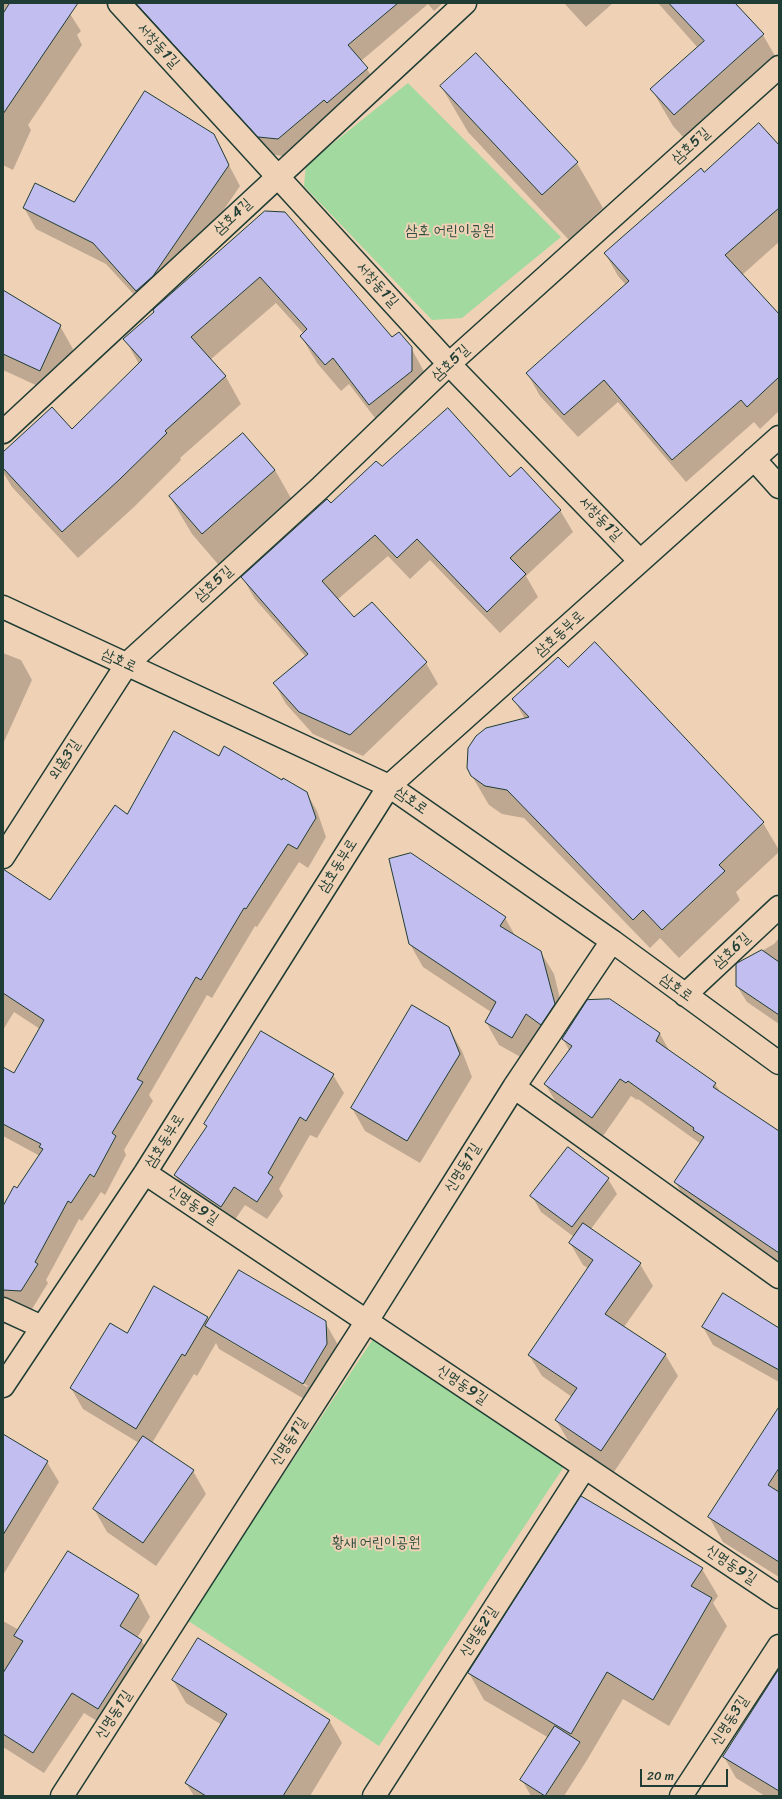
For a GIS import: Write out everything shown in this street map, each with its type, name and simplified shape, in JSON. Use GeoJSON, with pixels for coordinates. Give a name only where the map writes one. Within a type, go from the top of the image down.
{"type":"FeatureCollection","features":[{"type":"Feature","properties":{"kind":"street","name":"서창동1길"},"geometry":{"type":"LineString","coordinates":[[119,3],[449,364],[640,561]]}},
{"type":"Feature","properties":{"kind":"street","name":"삼호4길"},"geometry":{"type":"LineString","coordinates":[[3,432],[465,3]]}},
{"type":"Feature","properties":{"kind":"street","name":"삼호5길"},"geometry":{"type":"LineString","coordinates":[[127,664],[313,494],[449,364],[779,67]]}},
{"type":"Feature","properties":{"kind":"street","name":"삼호동부로"},"geometry":{"type":"LineString","coordinates":[[3,1386],[145,1173],[389,786],[779,437]]}},
{"type":"Feature","properties":{"kind":"street"},"geometry":{"type":"LineString","coordinates":[[754,459],[779,487]]}},
{"type":"Feature","properties":{"kind":"street","name":"삼호로"},"geometry":{"type":"LineString","coordinates":[[3,607],[389,786],[612,941],[779,1064]]}},
{"type":"Feature","properties":{"kind":"street","name":"외홈3길"},"geometry":{"type":"LineString","coordinates":[[3,857],[127,664]]}},
{"type":"Feature","properties":{"kind":"street","name":"삼호6길"},"geometry":{"type":"LineString","coordinates":[[685,995],[779,907]]}},
{"type":"Feature","properties":{"kind":"street","name":"신명동1길"},"geometry":{"type":"LineString","coordinates":[[62,1796],[367,1321],[514,1087],[612,941]]}},
{"type":"Feature","properties":{"kind":"street"},"geometry":{"type":"LineString","coordinates":[[514,1087],[779,1277]]}},
{"type":"Feature","properties":{"kind":"street","name":"신명동9길"},"geometry":{"type":"LineString","coordinates":[[145,1173],[779,1597]]}},
{"type":"Feature","properties":{"kind":"street"},"geometry":{"type":"LineString","coordinates":[[3,1309],[42,1327]]}},
{"type":"Feature","properties":{"kind":"street","name":"신명동2길"},"geometry":{"type":"LineString","coordinates":[[374,1796],[585,1467]]}},
{"type":"Feature","properties":{"kind":"street","name":"신명동3길"},"geometry":{"type":"LineString","coordinates":[[681,1796],[779,1646]]}},
{"type":"Feature","properties":{"kind":"green space","name":"삼호 어린이공원"},"geometry":{"type":"Polygon","coordinates":[[[408,83],[561,237],[462,318],[432,320],[304,186],[306,165],[408,83]]]}},
{"type":"Feature","properties":{"kind":"green space","name":"황새 어린이공원"},"geometry":{"type":"Polygon","coordinates":[[[373,1339],[565,1465],[379,1746],[187,1620],[373,1339]]]}},
{"type":"Feature","properties":{"kind":"building"},"geometry":{"type":"Polygon","coordinates":[[[10,3],[78,3],[3,114],[3,14],[10,3]]]}},
{"type":"Feature","properties":{"kind":"building"},"geometry":{"type":"Polygon","coordinates":[[[136,3],[398,3],[348,45],[368,68],[327,103],[324,100],[278,139],[258,137],[136,3]]]}},
{"type":"Feature","properties":{"kind":"building"},"geometry":{"type":"Polygon","coordinates":[[[669,3],[735,3],[764,34],[674,115],[650,89],[704,41],[669,3]]]}},
{"type":"Feature","properties":{"kind":"building"},"geometry":{"type":"Polygon","coordinates":[[[476,53],[578,162],[542,195],[440,86],[476,53]]]}},
{"type":"Feature","properties":{"kind":"building"},"geometry":{"type":"Polygon","coordinates":[[[145,91],[214,134],[229,165],[153,276],[136,291],[93,243],[23,208],[35,183],[74,202],[145,91]]]}},
{"type":"Feature","properties":{"kind":"building"},"geometry":{"type":"Polygon","coordinates":[[[759,123],[779,145],[779,208],[725,255],[779,314],[779,377],[747,407],[741,400],[672,460],[604,380],[564,415],[526,373],[629,281],[604,253],[701,168],[704,172],[759,123]]]}},
{"type":"Feature","properties":{"kind":"building"},"geometry":{"type":"Polygon","coordinates":[[[265,211],[285,212],[392,337],[399,332],[412,347],[412,371],[369,405],[333,358],[325,365],[300,336],[307,329],[260,277],[191,337],[226,376],[165,431],[167,433],[119,480],[62,532],[3,468],[3,452],[52,407],[72,429],[142,360],[123,339],[154,312],[153,310],[156,307],[265,211]]]}},
{"type":"Feature","properties":{"kind":"building"},"geometry":{"type":"Polygon","coordinates":[[[3,290],[61,325],[40,371],[3,354],[3,290]]]}},
{"type":"Feature","properties":{"kind":"building"},"geometry":{"type":"Polygon","coordinates":[[[448,408],[510,477],[521,467],[561,510],[510,558],[526,574],[487,612],[417,539],[397,558],[375,535],[322,581],[354,617],[372,602],[427,662],[350,735],[299,712],[273,683],[308,654],[241,577],[327,499],[331,503],[376,461],[382,466],[448,408]]]}},
{"type":"Feature","properties":{"kind":"building"},"geometry":{"type":"Polygon","coordinates":[[[243,433],[275,470],[202,534],[169,496],[243,433]]]}},
{"type":"Feature","properties":{"kind":"building"},"geometry":{"type":"Polygon","coordinates":[[[595,642],[764,822],[719,865],[725,871],[662,930],[643,910],[633,920],[507,790],[485,786],[471,776],[467,768],[468,748],[476,736],[486,728],[529,717],[512,699],[558,657],[568,667],[595,642]]]}},
{"type":"Feature","properties":{"kind":"building"},"geometry":{"type":"Polygon","coordinates":[[[174,731],[219,756],[224,746],[282,780],[283,778],[307,792],[316,818],[297,849],[288,844],[246,909],[244,908],[201,980],[196,977],[137,1079],[143,1082],[112,1133],[116,1136],[94,1177],[90,1174],[71,1203],[68,1201],[35,1262],[38,1264],[21,1291],[3,1290],[3,1206],[14,1186],[17,1188],[43,1149],[39,1147],[41,1144],[3,1124],[3,1067],[14,1073],[44,1020],[3,993],[3,869],[50,900],[115,805],[127,814],[174,731]]]}},
{"type":"Feature","properties":{"kind":"building"},"geometry":{"type":"Polygon","coordinates":[[[411,853],[506,917],[500,926],[541,951],[555,1004],[541,1025],[526,1014],[512,1038],[485,1022],[496,1002],[409,944],[389,859],[411,853]]]}},
{"type":"Feature","properties":{"kind":"building"},"geometry":{"type":"Polygon","coordinates":[[[762,950],[779,962],[779,1015],[736,986],[736,964],[762,950]]]}},
{"type":"Feature","properties":{"kind":"building"},"geometry":{"type":"Polygon","coordinates":[[[610,999],[660,1033],[656,1041],[716,1083],[713,1087],[779,1131],[779,1253],[674,1182],[704,1137],[693,1130],[694,1128],[628,1081],[626,1083],[620,1079],[592,1118],[544,1084],[572,1046],[562,1039],[587,1000],[610,999]]]}},
{"type":"Feature","properties":{"kind":"building"},"geometry":{"type":"Polygon","coordinates":[[[412,1005],[449,1027],[460,1054],[407,1141],[351,1108],[412,1005]]]}},
{"type":"Feature","properties":{"kind":"building"},"geometry":{"type":"Polygon","coordinates":[[[261,1031],[334,1074],[306,1121],[300,1117],[268,1173],[273,1177],[257,1202],[234,1187],[221,1207],[174,1175],[207,1126],[204,1124],[261,1031]]]}},
{"type":"Feature","properties":{"kind":"building"},"geometry":{"type":"Polygon","coordinates":[[[568,1147],[609,1178],[572,1227],[530,1196],[568,1147]]]}},
{"type":"Feature","properties":{"kind":"building"},"geometry":{"type":"Polygon","coordinates":[[[583,1223],[641,1263],[605,1314],[666,1354],[601,1451],[555,1420],[577,1388],[528,1355],[593,1260],[569,1243],[583,1223]]]}},
{"type":"Feature","properties":{"kind":"building"},"geometry":{"type":"Polygon","coordinates":[[[239,1270],[326,1321],[327,1344],[303,1384],[205,1326],[239,1270]]]}},
{"type":"Feature","properties":{"kind":"building"},"geometry":{"type":"Polygon","coordinates":[[[154,1286],[208,1317],[185,1356],[182,1354],[136,1429],[70,1388],[110,1323],[127,1333],[154,1286]]]}},
{"type":"Feature","properties":{"kind":"building"},"geometry":{"type":"Polygon","coordinates":[[[723,1293],[779,1328],[779,1370],[702,1327],[723,1293]]]}},
{"type":"Feature","properties":{"kind":"building"},"geometry":{"type":"Polygon","coordinates":[[[779,1407],[779,1468],[768,1485],[779,1492],[779,1562],[708,1517],[779,1407]]]}},
{"type":"Feature","properties":{"kind":"building"},"geometry":{"type":"Polygon","coordinates":[[[3,1434],[48,1461],[3,1535],[3,1434]]]}},
{"type":"Feature","properties":{"kind":"building"},"geometry":{"type":"Polygon","coordinates":[[[143,1436],[194,1470],[143,1543],[93,1509],[143,1436]]]}},
{"type":"Feature","properties":{"kind":"building"},"geometry":{"type":"Polygon","coordinates":[[[581,1496],[703,1568],[691,1586],[712,1598],[653,1700],[607,1672],[571,1734],[468,1673],[581,1496]]]}},
{"type":"Feature","properties":{"kind":"building"},"geometry":{"type":"Polygon","coordinates":[[[68,1551],[139,1595],[120,1626],[142,1640],[98,1709],[72,1693],[33,1753],[3,1734],[3,1673],[23,1641],[14,1636],[68,1551]]]}},
{"type":"Feature","properties":{"kind":"building"},"geometry":{"type":"Polygon","coordinates":[[[198,1638],[330,1720],[283,1796],[206,1796],[185,1783],[227,1714],[172,1680],[198,1638]]]}},
{"type":"Feature","properties":{"kind":"building"},"geometry":{"type":"Polygon","coordinates":[[[779,1669],[779,1791],[723,1757],[779,1669]]]}},
{"type":"Feature","properties":{"kind":"building"},"geometry":{"type":"Polygon","coordinates":[[[555,1726],[580,1742],[545,1796],[520,1780],[555,1726]]]}}]}
